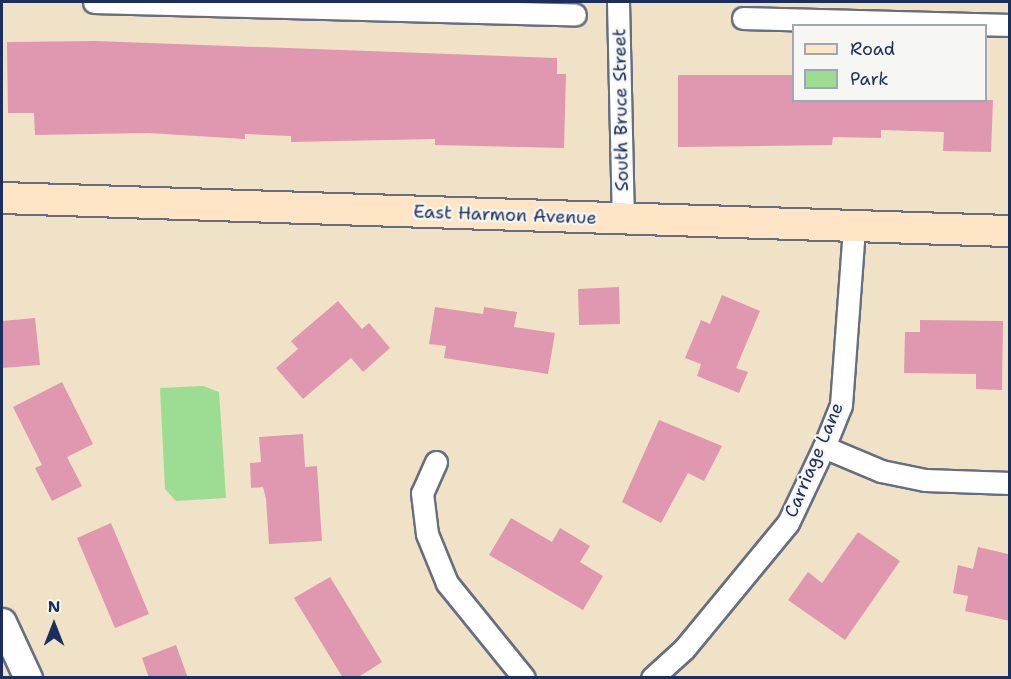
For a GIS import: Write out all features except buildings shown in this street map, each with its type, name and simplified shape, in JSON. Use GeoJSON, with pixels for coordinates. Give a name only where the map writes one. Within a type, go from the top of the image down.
{"type":"FeatureCollection","features":[{"type":"Feature","properties":{"kind":"main road","name":"East Harmon Avenue"},"geometry":{"type":"LineString","coordinates":[[2,198],[1010,231]]}},
{"type":"Feature","properties":{"kind":"street"},"geometry":{"type":"LineString","coordinates":[[94,2],[575,15]]}},
{"type":"Feature","properties":{"kind":"street","name":"South Bruce Street"},"geometry":{"type":"LineString","coordinates":[[618,2],[623,219]]}},
{"type":"Feature","properties":{"kind":"street"},"geometry":{"type":"LineString","coordinates":[[743,18],[972,24]]}},
{"type":"Feature","properties":{"kind":"street"},"geometry":{"type":"LineString","coordinates":[[987,24],[1010,25]]}},
{"type":"Feature","properties":{"kind":"street","name":"Carriage Lane"},"geometry":{"type":"LineString","coordinates":[[652,678],[684,648],[788,523],[824,447],[841,405],[854,227]]}},
{"type":"Feature","properties":{"kind":"street"},"geometry":{"type":"LineString","coordinates":[[824,447],[881,471],[925,480],[1010,483]]}},
{"type":"Feature","properties":{"kind":"street"},"geometry":{"type":"LineString","coordinates":[[436,462],[422,493],[427,534],[447,583],[524,678]]}},
{"type":"Feature","properties":{"kind":"street"},"geometry":{"type":"LineString","coordinates":[[2,622],[28,678]]}},
{"type":"Feature","properties":{"kind":"green space"},"geometry":{"type":"Polygon","coordinates":[[[203,386],[219,392],[226,498],[176,501],[165,489],[160,388],[203,386]]]}}]}
